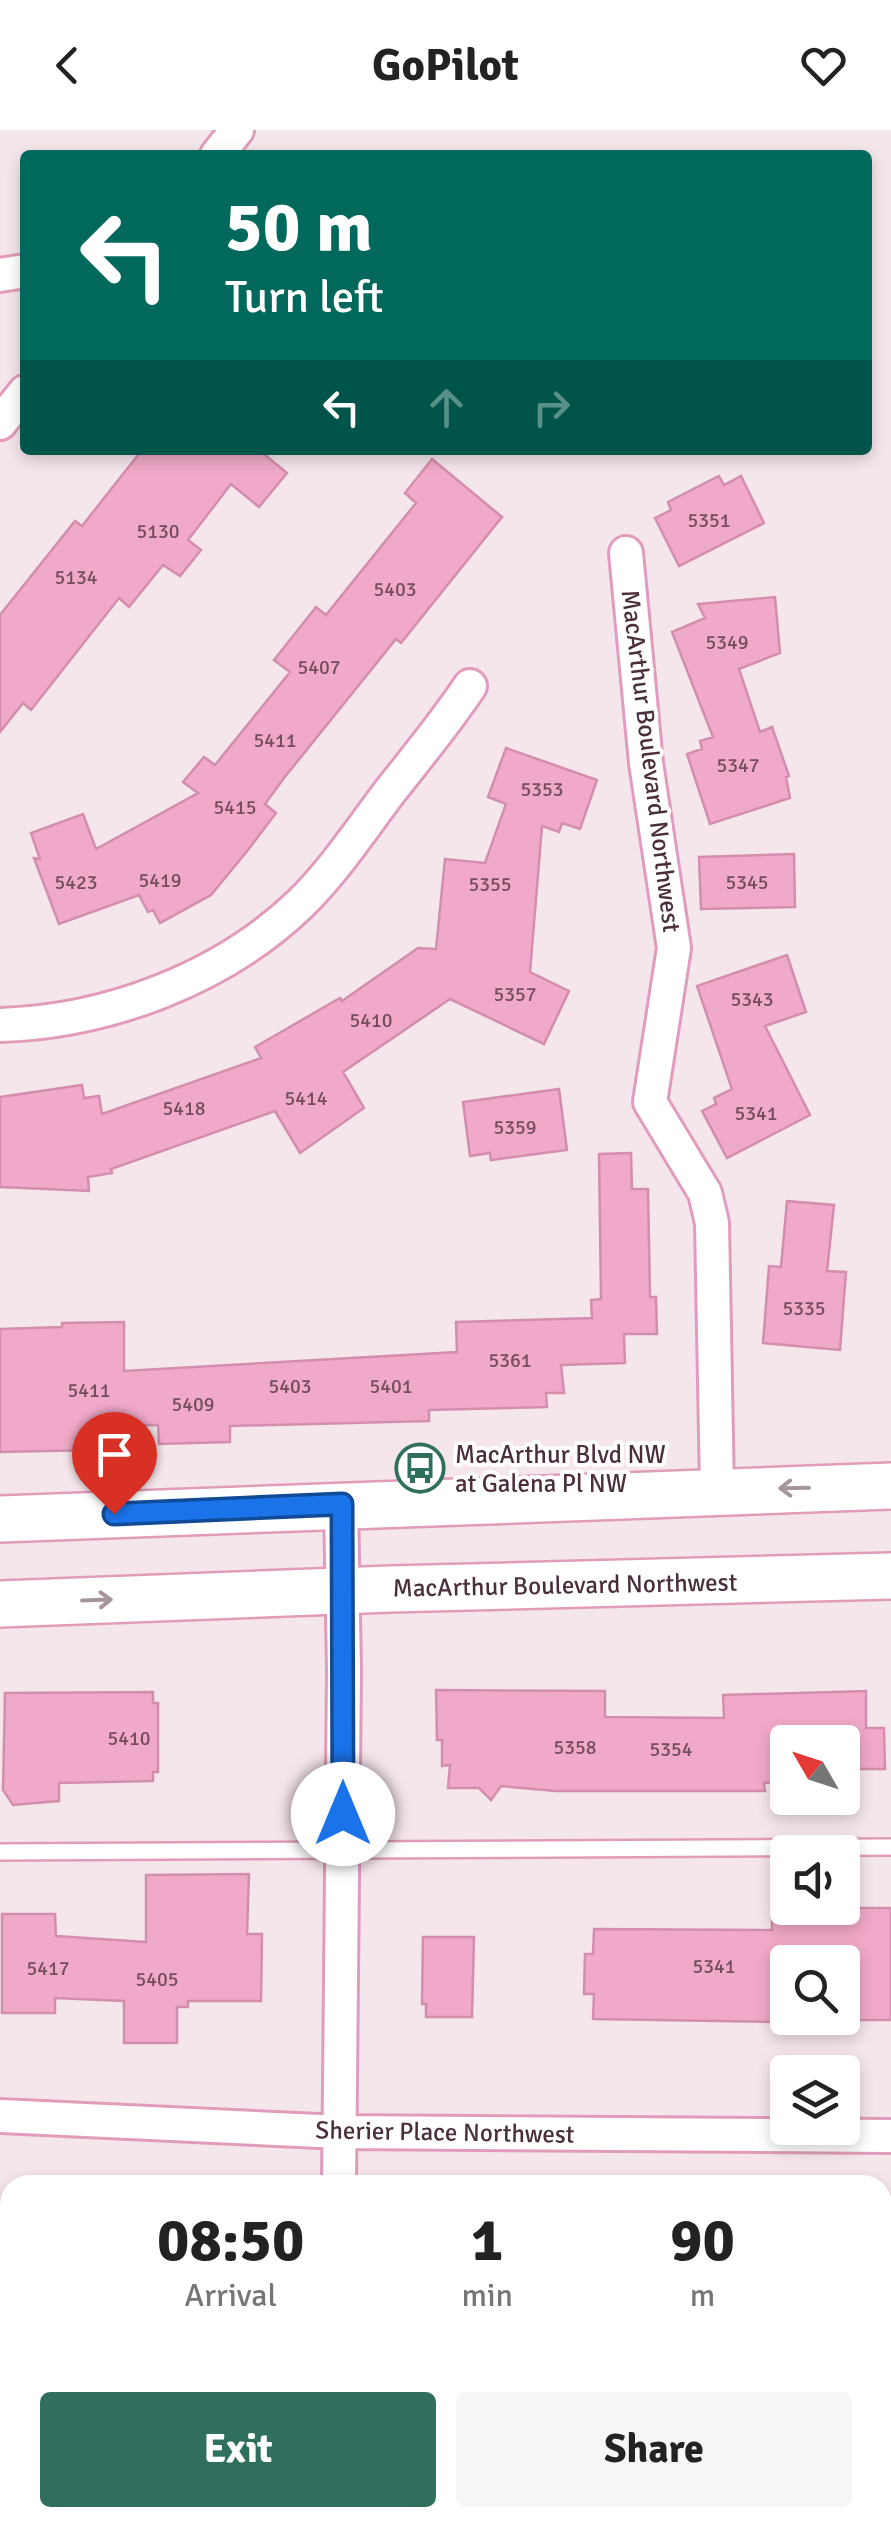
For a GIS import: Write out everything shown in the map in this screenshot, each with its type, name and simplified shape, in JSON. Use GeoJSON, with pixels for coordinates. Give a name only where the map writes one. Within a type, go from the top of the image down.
{"type":"FeatureCollection","features":[{"type":"Feature","properties":{"kind":"main road"},"geometry":{"type":"LineString","coordinates":[[0,1519],[891,1486]]}},
{"type":"Feature","properties":{"kind":"main road","name":"MacArthur Boulevard Northwest"},"geometry":{"type":"LineString","coordinates":[[0,1604],[891,1576]]}},
{"type":"Feature","properties":{"kind":"street"},"geometry":{"type":"LineString","coordinates":[[221,150],[237,130]]}},
{"type":"Feature","properties":{"kind":"street"},"geometry":{"type":"LineString","coordinates":[[0,423],[20,398]]}},
{"type":"Feature","properties":{"kind":"street","name":"MacArthur Boulevard Northwest"},"geometry":{"type":"LineString","coordinates":[[626,553],[646,762],[674,948],[650,1102],[705,1193],[712,1223],[717,1490]]}},
{"type":"Feature","properties":{"kind":"street"},"geometry":{"type":"LineString","coordinates":[[0,1025],[66,1018],[152,995],[263,934],[299,905],[326,876],[470,686]]}},
{"type":"Feature","properties":{"kind":"street"},"geometry":{"type":"LineString","coordinates":[[340,2175],[342,1504]]}},
{"type":"Feature","properties":{"kind":"street","name":"Sherier Place Northwest"},"geometry":{"type":"LineString","coordinates":[[0,2116],[342,2132],[891,2136]]}},
{"type":"Feature","properties":{"kind":"lane"},"geometry":{"type":"LineString","coordinates":[[0,1852],[891,1848]]}},
{"type":"Feature","properties":{"kind":"building"},"geometry":{"type":"Polygon","coordinates":[[[138,455],[265,455],[287,473],[259,507],[231,484],[188,540],[201,550],[180,576],[163,565],[129,607],[119,598],[31,710],[23,703],[0,732],[0,615],[75,521],[82,526],[138,455]]]}},
{"type":"Feature","properties":{"kind":"building"},"geometry":{"type":"Polygon","coordinates":[[[432,459],[502,517],[401,643],[396,639],[284,778],[265,804],[276,813],[248,850],[211,895],[160,923],[139,895],[59,924],[34,858],[40,859],[31,833],[83,814],[96,849],[198,793],[183,782],[204,757],[215,765],[290,672],[274,660],[316,607],[326,615],[416,503],[405,493],[432,459]]]}},
{"type":"Feature","properties":{"kind":"building"},"geometry":{"type":"Polygon","coordinates":[[[719,476],[724,485],[741,476],[764,523],[679,566],[655,518],[671,510],[668,502],[719,476]]]}},
{"type":"Feature","properties":{"kind":"building"},"geometry":{"type":"Polygon","coordinates":[[[775,597],[780,653],[739,669],[760,732],[772,727],[789,776],[786,777],[790,798],[710,824],[687,754],[702,749],[700,741],[713,737],[672,632],[705,618],[698,604],[775,597]]]}},
{"type":"Feature","properties":{"kind":"building"},"geometry":{"type":"Polygon","coordinates":[[[506,748],[597,780],[580,829],[562,823],[559,832],[542,826],[530,972],[569,991],[544,1044],[450,999],[343,1072],[364,1108],[300,1153],[275,1111],[111,1169],[112,1173],[88,1177],[89,1191],[0,1187],[0,1097],[82,1085],[84,1098],[99,1096],[102,1114],[261,1058],[255,1047],[340,998],[342,1001],[418,948],[436,949],[445,859],[485,863],[506,804],[488,797],[506,748]]]}},
{"type":"Feature","properties":{"kind":"building"},"geometry":{"type":"Polygon","coordinates":[[[794,854],[795,907],[701,909],[699,857],[794,854]]]}},
{"type":"Feature","properties":{"kind":"building"},"geometry":{"type":"Polygon","coordinates":[[[787,955],[806,1012],[765,1026],[810,1115],[727,1158],[702,1111],[716,1104],[714,1098],[732,1089],[697,986],[787,955]]]}},
{"type":"Feature","properties":{"kind":"building"},"geometry":{"type":"Polygon","coordinates":[[[559,1089],[567,1150],[491,1160],[490,1153],[470,1156],[463,1102],[559,1089]]]}},
{"type":"Feature","properties":{"kind":"building"},"geometry":{"type":"Polygon","coordinates":[[[631,1153],[632,1189],[648,1189],[650,1297],[656,1297],[657,1334],[624,1334],[625,1363],[561,1365],[564,1393],[546,1393],[547,1407],[429,1410],[429,1421],[230,1426],[230,1442],[159,1444],[158,1425],[97,1426],[95,1450],[0,1452],[0,1329],[124,1322],[124,1371],[457,1352],[456,1322],[592,1318],[591,1300],[601,1299],[599,1154],[631,1153]]]}},
{"type":"Feature","properties":{"kind":"building"},"geometry":{"type":"Polygon","coordinates":[[[787,1201],[834,1205],[827,1271],[846,1272],[840,1350],[763,1343],[769,1266],[781,1267],[787,1201]]]}},
{"type":"Feature","properties":{"kind":"building"},"geometry":{"type":"Polygon","coordinates":[[[436,1690],[605,1691],[605,1717],[724,1718],[723,1695],[866,1691],[866,1728],[884,1728],[885,1769],[860,1769],[860,1725],[770,1725],[770,1783],[764,1783],[765,1791],[555,1791],[501,1786],[491,1800],[479,1788],[448,1788],[450,1765],[442,1766],[442,1740],[437,1740],[436,1690]]]}},
{"type":"Feature","properties":{"kind":"building"},"geometry":{"type":"Polygon","coordinates":[[[153,1692],[153,1703],[158,1703],[158,1772],[153,1772],[153,1781],[59,1783],[59,1801],[13,1805],[3,1790],[5,1693],[153,1692]]]}},
{"type":"Feature","properties":{"kind":"building"},"geometry":{"type":"Polygon","coordinates":[[[249,1874],[247,1934],[262,1934],[261,2001],[188,2001],[188,2007],[177,2007],[177,2043],[124,2043],[124,2001],[55,1998],[55,2013],[2,2013],[2,1914],[55,1914],[56,1936],[146,1942],[146,1875],[249,1874]]]}},
{"type":"Feature","properties":{"kind":"building"},"geometry":{"type":"Polygon","coordinates":[[[860,1908],[891,1908],[891,2020],[860,2020],[860,1945],[770,1945],[770,2022],[593,2019],[594,1994],[584,1994],[585,1954],[593,1954],[594,1929],[772,1930],[772,1925],[860,1925],[860,1908]]]}},
{"type":"Feature","properties":{"kind":"building"},"geometry":{"type":"Polygon","coordinates":[[[423,1937],[474,1937],[472,2017],[426,2017],[426,2004],[422,2004],[423,1937]]]}},
{"type":"Feature","properties":{"kind":"place","name":"MacArthur Blvd NW at Galena Pl NW"},"geometry":{"type":"Point","coordinates":[420,1468]}},
{"type":"Feature","properties":{"kind":"route"},"geometry":{"type":"LineString","coordinates":[[114,1514],[342,1504],[343,1814]]}}]}
